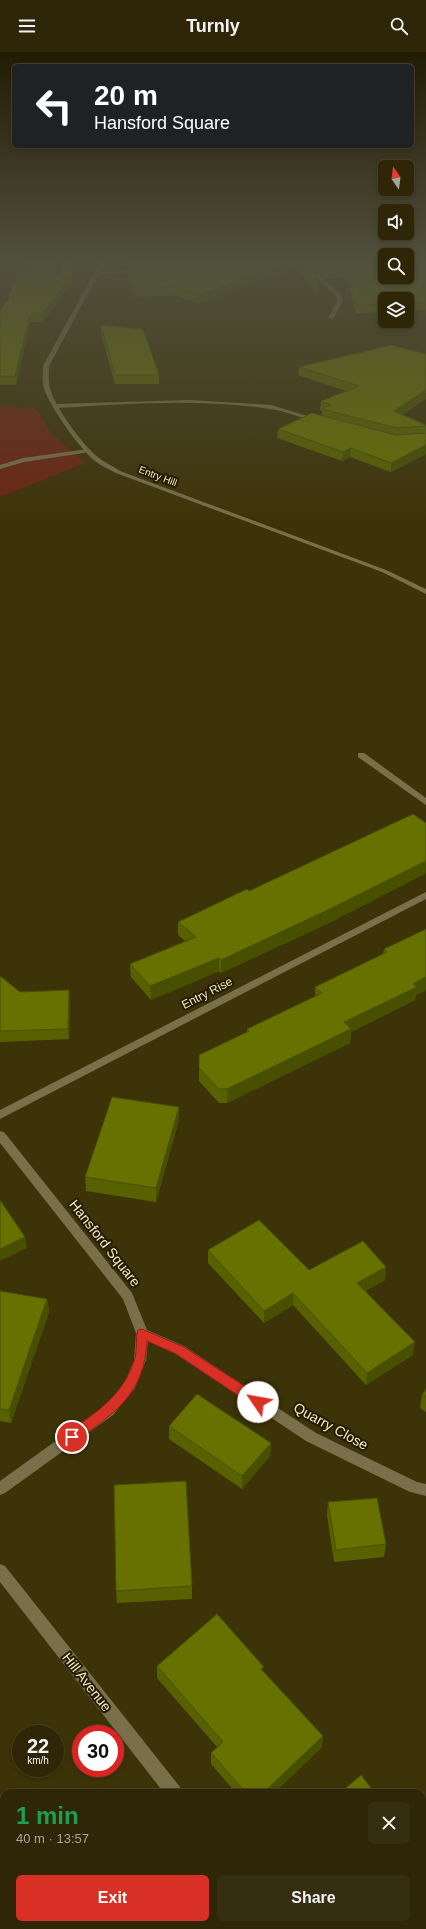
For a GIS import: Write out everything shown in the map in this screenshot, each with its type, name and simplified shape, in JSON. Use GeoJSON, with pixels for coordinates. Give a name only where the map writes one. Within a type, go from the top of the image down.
{"type":"FeatureCollection","features":[{"type":"Feature","properties":{"kind":"street","name":"Entry Hill"},"geometry":{"type":"LineString","coordinates":[[55,350],[46,366],[45,379],[48,392],[55,406],[88,451],[96,459],[118,472],[384,571],[426,592]]}},
{"type":"Feature","properties":{"kind":"street"},"geometry":{"type":"LineString","coordinates":[[55,406],[131,403],[243,404],[272,408],[323,422]]}},
{"type":"Feature","properties":{"kind":"street"},"geometry":{"type":"LineString","coordinates":[[0,467],[23,460],[88,451]]}},
{"type":"Feature","properties":{"kind":"street"},"geometry":{"type":"LineString","coordinates":[[361,755],[426,802]]}},
{"type":"Feature","properties":{"kind":"street","name":"Entry Rise"},"geometry":{"type":"LineString","coordinates":[[0,1115],[426,895]]}},
{"type":"Feature","properties":{"kind":"street","name":"Hansford Square"},"geometry":{"type":"LineString","coordinates":[[0,1135],[128,1297],[142,1333],[140,1360],[129,1388],[108,1411],[0,1489]]}},
{"type":"Feature","properties":{"kind":"street","name":"Quarry Close"},"geometry":{"type":"LineString","coordinates":[[142,1333],[180,1350],[311,1437],[415,1488],[426,1490]]}},
{"type":"Feature","properties":{"kind":"street","name":"Hill Avenue"},"geometry":{"type":"LineString","coordinates":[[0,1571],[171,1789]]}},
{"type":"Feature","properties":{"kind":"shaded area"},"geometry":{"type":"Polygon","coordinates":[[[0,404],[16,408],[35,407],[51,433],[85,463],[0,497],[0,404]]]}},
{"type":"Feature","properties":{"kind":"building"},"geometry":{"type":"Polygon","coordinates":[[[0,350],[21,350],[15,376],[0,376],[0,350]]]}},
{"type":"Feature","properties":{"kind":"building"},"geometry":{"type":"Polygon","coordinates":[[[108,350],[150,350],[159,375],[115,375],[108,350]]]}},
{"type":"Feature","properties":{"kind":"building"},"geometry":{"type":"Polygon","coordinates":[[[372,350],[409,350],[426,354],[426,390],[394,411],[426,426],[397,428],[322,409],[331,405],[321,401],[359,386],[299,367],[372,350]]]}},
{"type":"Feature","properties":{"kind":"building"},"geometry":{"type":"Polygon","coordinates":[[[312,413],[396,435],[426,433],[426,445],[391,463],[351,448],[343,452],[278,429],[312,413]]]}},
{"type":"Feature","properties":{"kind":"building"},"geometry":{"type":"Polygon","coordinates":[[[413,814],[426,823],[426,861],[332,908],[221,960],[219,958],[150,986],[130,964],[196,937],[178,922],[247,889],[249,891],[413,814]]]}},
{"type":"Feature","properties":{"kind":"building"},"geometry":{"type":"Polygon","coordinates":[[[426,929],[426,977],[413,984],[417,987],[344,1022],[351,1029],[227,1089],[219,1089],[199,1068],[199,1055],[249,1031],[247,1029],[322,993],[315,987],[387,952],[384,949],[426,929]]]}},
{"type":"Feature","properties":{"kind":"building"},"geometry":{"type":"Polygon","coordinates":[[[0,976],[20,992],[69,990],[68,1029],[0,1031],[0,976]]]}},
{"type":"Feature","properties":{"kind":"building"},"geometry":{"type":"Polygon","coordinates":[[[112,1097],[179,1107],[156,1188],[85,1177],[112,1097]]]}},
{"type":"Feature","properties":{"kind":"building"},"geometry":{"type":"Polygon","coordinates":[[[0,1200],[25,1237],[0,1249],[0,1200]]]}},
{"type":"Feature","properties":{"kind":"building"},"geometry":{"type":"Polygon","coordinates":[[[259,1220],[309,1270],[363,1241],[386,1267],[357,1283],[415,1342],[367,1373],[293,1293],[264,1311],[208,1250],[259,1220]]]}},
{"type":"Feature","properties":{"kind":"building"},"geometry":{"type":"Polygon","coordinates":[[[0,1291],[47,1299],[9,1410],[0,1409],[0,1291]]]}},
{"type":"Feature","properties":{"kind":"building"},"geometry":{"type":"Polygon","coordinates":[[[426,1389],[426,1397],[422,1395],[426,1389]]]}},
{"type":"Feature","properties":{"kind":"building"},"geometry":{"type":"Polygon","coordinates":[[[197,1394],[271,1443],[242,1476],[169,1426],[197,1394]]]}},
{"type":"Feature","properties":{"kind":"building"},"geometry":{"type":"Polygon","coordinates":[[[186,1481],[192,1586],[116,1591],[114,1485],[186,1481]]]}},
{"type":"Feature","properties":{"kind":"building"},"geometry":{"type":"Polygon","coordinates":[[[377,1498],[386,1544],[336,1550],[328,1502],[377,1498]]]}},
{"type":"Feature","properties":{"kind":"building"},"geometry":{"type":"Polygon","coordinates":[[[217,1614],[264,1667],[261,1669],[323,1736],[267,1789],[242,1789],[211,1753],[223,1742],[157,1666],[217,1614]]]}},
{"type":"Feature","properties":{"kind":"building"},"geometry":{"type":"Polygon","coordinates":[[[361,1775],[372,1789],[345,1789],[361,1775]]]}},
{"type":"Feature","properties":{"kind":"route"},"geometry":{"type":"LineString","coordinates":[[72,1437],[108,1411],[129,1388],[140,1360],[142,1333],[180,1350],[258,1402]]}}]}
